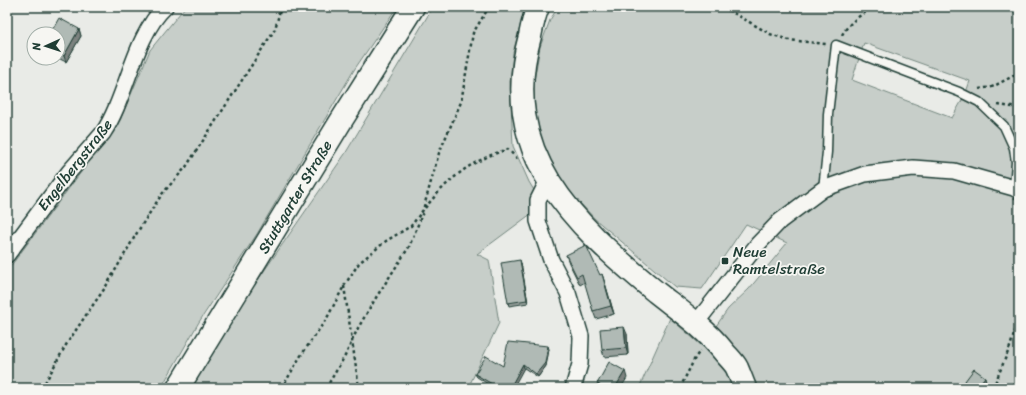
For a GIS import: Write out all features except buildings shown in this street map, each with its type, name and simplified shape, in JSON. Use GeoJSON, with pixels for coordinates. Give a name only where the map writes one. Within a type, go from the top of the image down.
{"type":"FeatureCollection","features":[{"type":"Feature","properties":{"kind":"main road","name":"Stuttgarter Straße"},"geometry":{"type":"LineString","coordinates":[[178,388],[341,121],[413,7]]}},
{"type":"Feature","properties":{"kind":"main road"},"geometry":{"type":"LineString","coordinates":[[538,7],[530,34],[523,67],[522,97],[530,141],[536,158],[548,180],[578,221],[610,252],[704,330],[736,367],[745,388]]}},
{"type":"Feature","properties":{"kind":"main road"},"geometry":{"type":"LineString","coordinates":[[530,34],[550,7]]}},
{"type":"Feature","properties":{"kind":"street","name":"Engelbergstraße"},"geometry":{"type":"LineString","coordinates":[[7,255],[53,193],[110,123],[147,33],[165,7]]}},
{"type":"Feature","properties":{"kind":"street"},"geometry":{"type":"LineString","coordinates":[[704,330],[758,244],[774,226],[823,189],[865,174],[914,168],[954,171],[1017,189]]}},
{"type":"Feature","properties":{"kind":"street"},"geometry":{"type":"LineString","coordinates":[[548,180],[538,200],[538,221],[551,260],[568,293],[581,336],[580,364],[573,388]]}},
{"type":"Feature","properties":{"kind":"lane"},"geometry":{"type":"LineString","coordinates":[[823,189],[827,152],[828,114],[836,45],[959,92],[979,102],[1004,126],[1014,148],[1017,189]]}},
{"type":"Feature","properties":{"kind":"path"},"geometry":{"type":"LineString","coordinates":[[42,388],[66,345],[105,288],[138,231],[162,194],[186,167],[272,35],[281,7]]}},
{"type":"Feature","properties":{"kind":"path"},"geometry":{"type":"LineString","coordinates":[[326,388],[377,296],[409,247],[424,210],[439,153],[461,102],[473,33],[489,7]]}},
{"type":"Feature","properties":{"kind":"path"},"geometry":{"type":"LineString","coordinates":[[724,7],[770,34],[789,40],[836,45],[847,26],[867,11],[878,7]]}},
{"type":"Feature","properties":{"kind":"path"},"geometry":{"type":"LineString","coordinates":[[959,92],[992,87],[1019,73]]}},
{"type":"Feature","properties":{"kind":"path"},"geometry":{"type":"LineString","coordinates":[[282,388],[300,357],[327,318],[344,286],[359,263],[386,241],[411,226],[435,196],[460,172],[484,158],[508,149]]}},
{"type":"Feature","properties":{"kind":"path"},"geometry":{"type":"LineString","coordinates":[[344,286],[359,388]]}},
{"type":"Feature","properties":{"kind":"path"},"geometry":{"type":"LineString","coordinates":[[993,388],[1010,347],[1019,318]]}},
{"type":"Feature","properties":{"kind":"path"},"geometry":{"type":"LineString","coordinates":[[680,388],[695,358],[704,330]]}},
{"type":"Feature","properties":{"kind":"shaded area"},"geometry":{"type":"Polygon","coordinates":[[[185,7],[397,7],[354,70],[257,234],[199,322],[161,388],[7,388],[7,271],[120,120],[150,50],[185,7]]]}},
{"type":"Feature","properties":{"kind":"shaded area"},"geometry":{"type":"Polygon","coordinates":[[[433,7],[527,7],[522,19],[513,53],[510,82],[513,146],[529,182],[543,205],[477,254],[489,260],[499,323],[468,388],[183,388],[345,154],[433,7]]]}},
{"type":"Feature","properties":{"kind":"shaded area"},"geometry":{"type":"Polygon","coordinates":[[[558,7],[1019,7],[1019,388],[639,388],[670,318],[702,346],[728,309],[749,289],[787,243],[746,224],[702,289],[675,287],[595,219],[565,187],[545,155],[536,116],[534,81],[540,47],[550,20],[558,7]],[[864,43],[852,80],[952,118],[965,95],[970,81],[864,43]]]}},
{"type":"Feature","properties":{"kind":"place","name":"Neue Ramtelstraße"},"geometry":{"type":"Point","coordinates":[725,261]}}]}
